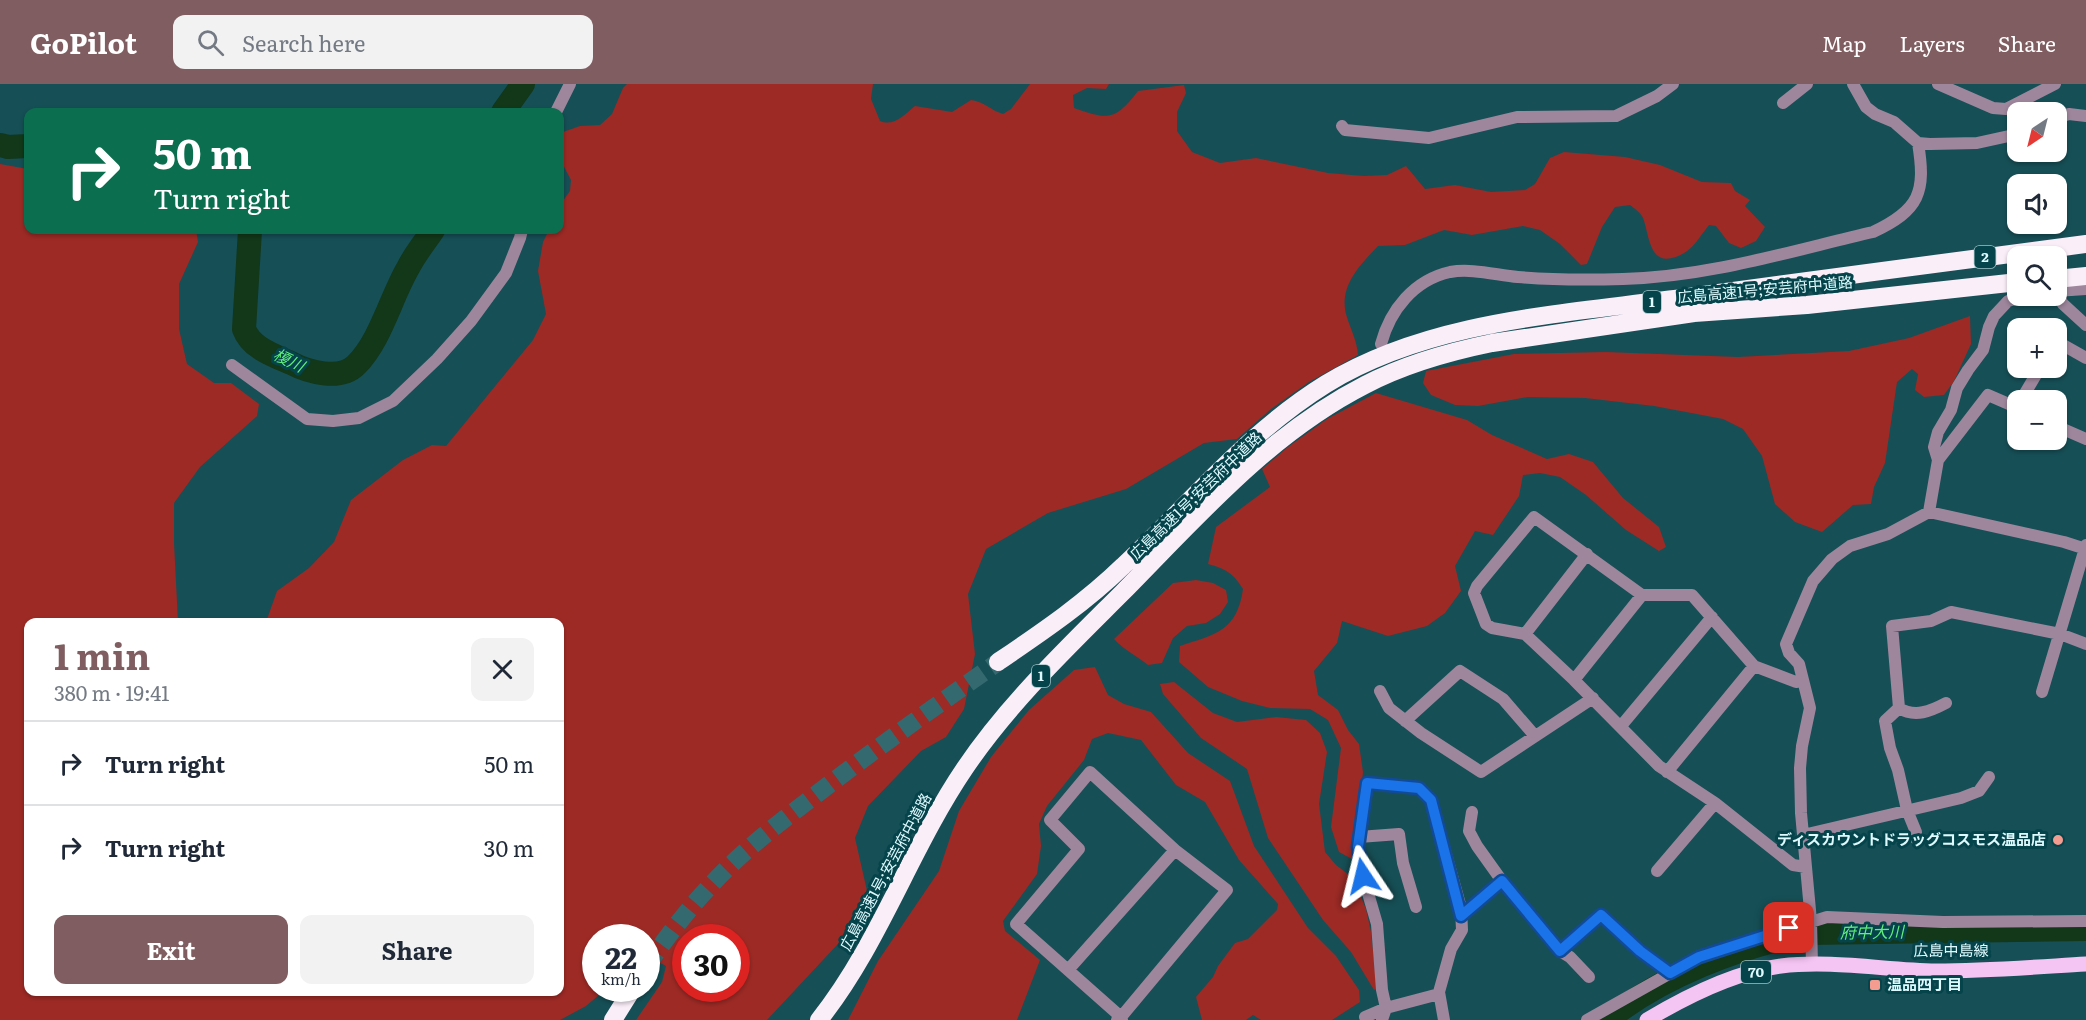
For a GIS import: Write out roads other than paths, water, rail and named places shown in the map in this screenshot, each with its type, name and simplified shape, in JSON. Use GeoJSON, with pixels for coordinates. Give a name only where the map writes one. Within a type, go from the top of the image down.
{"type":"FeatureCollection","features":[{"type":"Feature","properties":{"kind":"highway"},"geometry":{"type":"LineString","coordinates":[[1884,271],[2086,235]]}},
{"type":"Feature","properties":{"kind":"highway","name":"2"},"geometry":{"type":"LineString","coordinates":[[1884,271],[2086,244]]}},
{"type":"Feature","properties":{"kind":"highway","name":"広島高速1号;安芸府中道路"},"geometry":{"type":"LineString","coordinates":[[819,1020],[864,953],[948,795],[984,742],[1274,421],[1328,383],[1388,353],[1420,342],[1486,326],[1884,271]]}},
{"type":"Feature","properties":{"kind":"highway"},"geometry":{"type":"LineString","coordinates":[[2067,278],[2086,276]]}},
{"type":"Feature","properties":{"kind":"highway","name":"広島高速1号;安芸府中道路"},"geometry":{"type":"LineString","coordinates":[[998,662],[1055,624],[1104,584],[1231,471],[1340,398],[1367,384],[1431,358],[1491,343],[1694,313],[1807,305],[2007,283]]}},
{"type":"Feature","properties":{"kind":"highway"},"geometry":{"type":"LineString","coordinates":[[614,1020],[625,1002]]}},
{"type":"Feature","properties":{"kind":"main road","name":"広島中島線"},"geometry":{"type":"LineString","coordinates":[[1647,1020],[1692,995],[1732,978],[1780,966],[1812,965],[1935,970],[2086,964]]}},
{"type":"Feature","properties":{"kind":"street"},"geometry":{"type":"LineString","coordinates":[[558,108],[570,84]]}},
{"type":"Feature","properties":{"kind":"street"},"geometry":{"type":"LineString","coordinates":[[1342,126],[1346,130],[1429,138],[1517,117],[1616,116],[1657,96],[1673,84]]}},
{"type":"Feature","properties":{"kind":"street"},"geometry":{"type":"LineString","coordinates":[[1784,103],[1807,84]]}},
{"type":"Feature","properties":{"kind":"street"},"geometry":{"type":"LineString","coordinates":[[1853,84],[1866,107],[1875,114],[1894,122],[1918,143],[1977,143],[2007,136]]}},
{"type":"Feature","properties":{"kind":"street"},"geometry":{"type":"LineString","coordinates":[[1938,84],[1993,108],[2006,109],[2055,84]]}},
{"type":"Feature","properties":{"kind":"street"},"geometry":{"type":"LineString","coordinates":[[2067,115],[2086,116]]}},
{"type":"Feature","properties":{"kind":"street"},"geometry":{"type":"LineString","coordinates":[[1381,344],[1386,327],[1408,294],[1427,281],[1450,272],[1474,271],[1518,277],[1575,280],[1676,275],[1726,267],[1873,232],[1895,222],[1911,207],[1920,189],[1922,169],[1918,143]]}},
{"type":"Feature","properties":{"kind":"street"},"geometry":{"type":"LineString","coordinates":[[232,365],[307,419],[333,421],[359,418],[393,401],[437,359],[471,321],[506,273],[521,234]]}},
{"type":"Feature","properties":{"kind":"street"},"geometry":{"type":"LineString","coordinates":[[2067,291],[2086,289]]}},
{"type":"Feature","properties":{"kind":"street"},"geometry":{"type":"LineString","coordinates":[[1929,512],[1938,460],[1934,447],[1938,432],[1951,410],[1958,388],[1983,350],[1994,316],[2007,302]]}},
{"type":"Feature","properties":{"kind":"street"},"geometry":{"type":"LineString","coordinates":[[2065,306],[2086,325]]}},
{"type":"Feature","properties":{"kind":"street"},"geometry":{"type":"LineString","coordinates":[[2067,347],[2086,358]]}},
{"type":"Feature","properties":{"kind":"street"},"geometry":{"type":"LineString","coordinates":[[1938,460],[1988,395],[2007,404]]}},
{"type":"Feature","properties":{"kind":"street"},"geometry":{"type":"LineString","coordinates":[[2067,431],[2086,439]]}},
{"type":"Feature","properties":{"kind":"street"},"geometry":{"type":"LineString","coordinates":[[1812,965],[1800,768],[1810,708],[1799,664],[1789,653],[1786,644],[1813,581],[1832,559],[1850,546],[1888,534],[1929,512],[2086,548],[2042,692]]}},
{"type":"Feature","properties":{"kind":"street"},"geometry":{"type":"LineString","coordinates":[[1803,681],[1796,682],[1754,666],[1692,595],[1642,595],[1534,517],[1477,586],[1474,593],[1485,624],[1492,628],[1525,634],[1667,772],[1715,803],[1793,864],[1806,867]]}},
{"type":"Feature","properties":{"kind":"street"},"geometry":{"type":"LineString","coordinates":[[1525,634],[1587,554]]}},
{"type":"Feature","properties":{"kind":"street"},"geometry":{"type":"LineString","coordinates":[[1574,680],[1642,595]]}},
{"type":"Feature","properties":{"kind":"street"},"geometry":{"type":"LineString","coordinates":[[1899,708],[1892,626],[1931,621],[1951,612],[2060,634],[2086,644]]}},
{"type":"Feature","properties":{"kind":"street"},"geometry":{"type":"LineString","coordinates":[[1621,726],[1712,617]]}},
{"type":"Feature","properties":{"kind":"street"},"geometry":{"type":"LineString","coordinates":[[1667,772],[1754,666]]}},
{"type":"Feature","properties":{"kind":"street"},"geometry":{"type":"LineString","coordinates":[[1405,721],[1460,670],[1503,699],[1535,736]]}},
{"type":"Feature","properties":{"kind":"street"},"geometry":{"type":"LineString","coordinates":[[1380,691],[1389,708],[1405,721],[1481,772],[1593,698]]}},
{"type":"Feature","properties":{"kind":"street"},"geometry":{"type":"LineString","coordinates":[[1899,708],[1908,713],[1930,711],[1946,703]]}},
{"type":"Feature","properties":{"kind":"street"},"geometry":{"type":"LineString","coordinates":[[1899,708],[1885,721],[1907,810],[1916,832],[1915,838]]}},
{"type":"Feature","properties":{"kind":"street"},"geometry":{"type":"LineString","coordinates":[[1090,772],[1175,850],[1227,890],[1120,1019],[1068,970],[1016,924],[1079,849],[1050,820],[1090,772]]}},
{"type":"Feature","properties":{"kind":"street"},"geometry":{"type":"LineString","coordinates":[[1803,835],[1961,798],[1978,791],[1989,777]]}},
{"type":"Feature","properties":{"kind":"street"},"geometry":{"type":"LineString","coordinates":[[1384,1014],[1377,924],[1363,876],[1358,847],[1367,783],[1419,788],[1431,800],[1461,916],[1462,930],[1451,949],[1439,994],[1444,1020]]}},
{"type":"Feature","properties":{"kind":"street"},"geometry":{"type":"LineString","coordinates":[[1657,871],[1715,803]]}},
{"type":"Feature","properties":{"kind":"street"},"geometry":{"type":"LineString","coordinates":[[1472,812],[1469,831],[1502,881],[1560,951],[1570,957],[1589,977]]}},
{"type":"Feature","properties":{"kind":"street"},"geometry":{"type":"LineString","coordinates":[[1359,837],[1399,834],[1403,863],[1416,907]]}},
{"type":"Feature","properties":{"kind":"street"},"geometry":{"type":"LineString","coordinates":[[1068,970],[1175,850]]}},
{"type":"Feature","properties":{"kind":"street"},"geometry":{"type":"LineString","coordinates":[[1461,916],[1502,881]]}},
{"type":"Feature","properties":{"kind":"street"},"geometry":{"type":"LineString","coordinates":[[1560,951],[1601,915],[1640,951],[1670,973]]}},
{"type":"Feature","properties":{"kind":"street"},"geometry":{"type":"LineString","coordinates":[[1587,1020],[1699,957],[1827,917],[1943,922],[2086,921]]}},
{"type":"Feature","properties":{"kind":"street"},"geometry":{"type":"LineString","coordinates":[[1365,1017],[1384,1014],[1439,994]]}},
{"type":"Feature","properties":{"kind":"waterway","name":"榎川"},"geometry":{"type":"LineString","coordinates":[[506,108],[523,84]]}},
{"type":"Feature","properties":{"kind":"waterway","name":"榎川"},"geometry":{"type":"LineString","coordinates":[[0,145],[24,146]]}},
{"type":"Feature","properties":{"kind":"waterway","name":"榎川"},"geometry":{"type":"LineString","coordinates":[[250,234],[244,329],[247,336],[257,346],[277,357],[315,372],[333,374],[349,370],[356,365],[372,344],[402,280],[430,234]]}},
{"type":"Feature","properties":{"kind":"waterway","name":"府中大川"},"geometry":{"type":"LineString","coordinates":[[1607,1020],[1652,990],[1702,965],[1754,946],[1807,933],[2086,929]]}},
{"type":"Feature","properties":{"kind":"tunnel"},"geometry":{"type":"LineString","coordinates":[[660,948],[694,904],[750,847],[865,757],[998,662]]}},
{"type":"Feature","properties":{"kind":"place","name":"ディスカウントドラッグコスモス温品店"},"geometry":{"type":"Point","coordinates":[2058,840]}},
{"type":"Feature","properties":{"kind":"place","name":"温品四丁目"},"geometry":{"type":"Point","coordinates":[1875,985]}}]}
